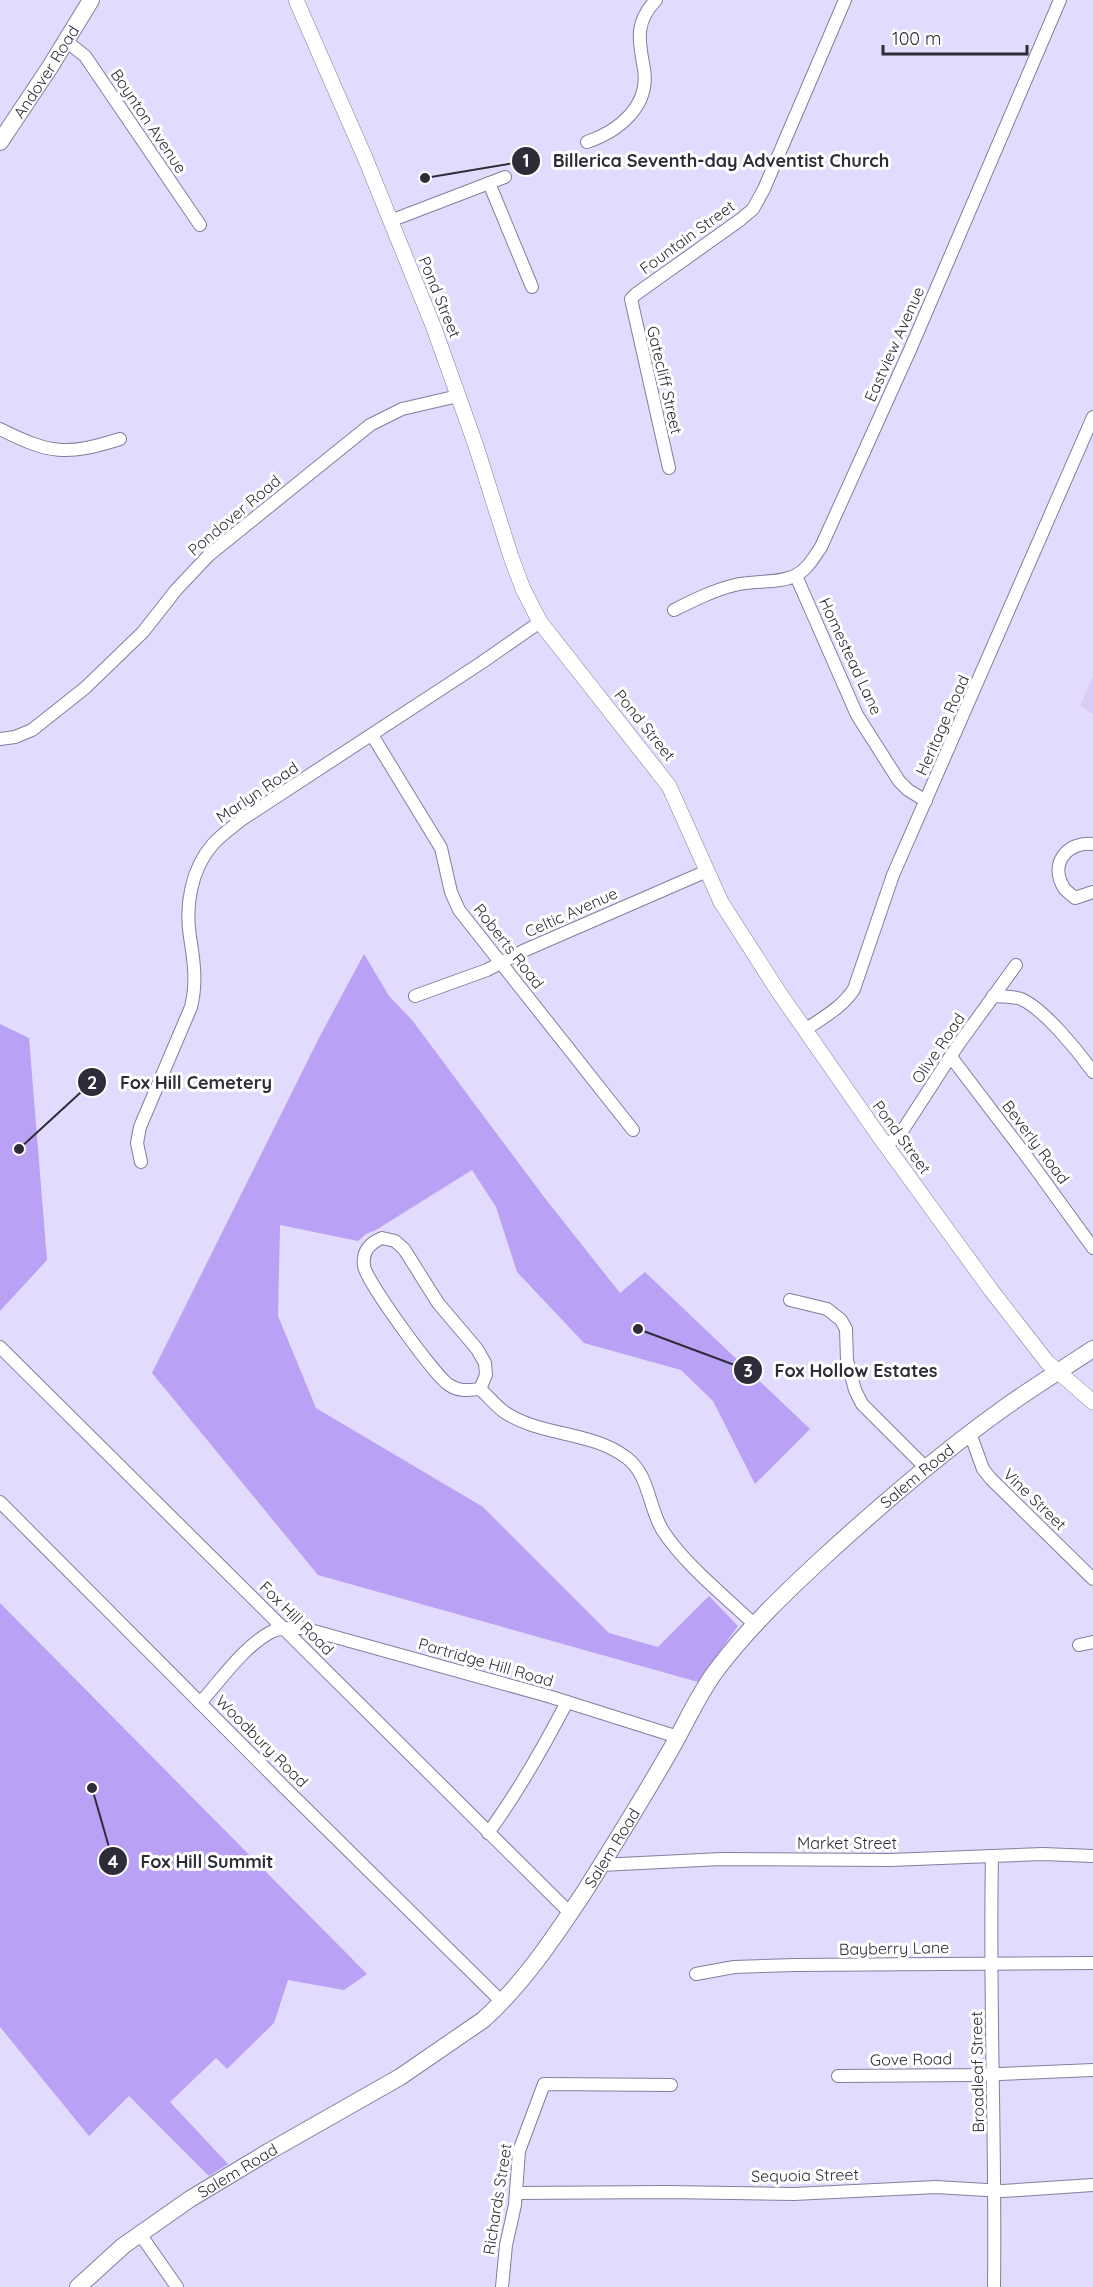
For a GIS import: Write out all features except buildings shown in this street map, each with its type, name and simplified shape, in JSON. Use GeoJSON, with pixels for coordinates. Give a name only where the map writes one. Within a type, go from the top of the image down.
{"type":"FeatureCollection","features":[{"type":"Feature","properties":{"kind":"main road","name":"Andover Road"},"geometry":{"type":"LineString","coordinates":[[0,142],[91,0]]}},
{"type":"Feature","properties":{"kind":"main road","name":"Salem Road"},"geometry":{"type":"LineString","coordinates":[[78,2287],[140,2234],[233,2172],[409,2071],[483,2020],[516,1988],[570,1913],[627,1826],[695,1703],[715,1672],[756,1626],[802,1577],[926,1468],[970,1433],[1093,1349]]}},
{"type":"Feature","properties":{"kind":"street","name":"Pond Street"},"geometry":{"type":"LineString","coordinates":[[296,0],[342,103],[390,221],[458,396],[511,557],[523,589],[540,622],[669,786],[721,902],[805,1030],[885,1145],[991,1290],[1047,1362],[1093,1402]]}},
{"type":"Feature","properties":{"kind":"street"},"geometry":{"type":"LineString","coordinates":[[587,142],[611,132],[637,107],[644,85],[639,35],[642,22],[656,0]]}},
{"type":"Feature","properties":{"kind":"street","name":"Fountain Street"},"geometry":{"type":"LineString","coordinates":[[631,299],[753,209],[764,189],[845,0]]}},
{"type":"Feature","properties":{"kind":"street","name":"Eastview Avenue"},"geometry":{"type":"LineString","coordinates":[[796,576],[805,569],[821,547],[1060,0]]}},
{"type":"Feature","properties":{"kind":"street","name":"Boynton Avenue"},"geometry":{"type":"LineString","coordinates":[[66,41],[85,56],[200,225]]}},
{"type":"Feature","properties":{"kind":"street"},"geometry":{"type":"LineString","coordinates":[[390,221],[505,177]]}},
{"type":"Feature","properties":{"kind":"street"},"geometry":{"type":"LineString","coordinates":[[489,183],[532,287]]}},
{"type":"Feature","properties":{"kind":"street","name":"Gatecliff Street"},"geometry":{"type":"LineString","coordinates":[[631,299],[669,468]]}},
{"type":"Feature","properties":{"kind":"street","name":"Pondover Road"},"geometry":{"type":"LineString","coordinates":[[0,739],[15,737],[32,730],[85,688],[143,632],[183,582],[209,555],[370,425],[402,409],[445,401],[458,396]]}},
{"type":"Feature","properties":{"kind":"street","name":"Heritage Road"},"geometry":{"type":"LineString","coordinates":[[805,1030],[840,1006],[848,999],[854,988],[894,875],[1093,417]]}},
{"type":"Feature","properties":{"kind":"street"},"geometry":{"type":"LineString","coordinates":[[0,429],[35,446],[62,451],[89,448],[120,439]]}},
{"type":"Feature","properties":{"kind":"street"},"geometry":{"type":"LineString","coordinates":[[674,610],[714,591],[736,584],[796,576]]}},
{"type":"Feature","properties":{"kind":"street","name":"Homestead Lane"},"geometry":{"type":"LineString","coordinates":[[796,576],[857,714],[899,781],[908,790],[926,801]]}},
{"type":"Feature","properties":{"kind":"street","name":"Marlyn Road"},"geometry":{"type":"LineString","coordinates":[[141,1162],[137,1143],[140,1126],[191,1007],[194,994],[194,966],[188,909],[190,893],[203,858],[214,843],[241,820],[540,622]]}},
{"type":"Feature","properties":{"kind":"street","name":"Roberts Road"},"geometry":{"type":"LineString","coordinates":[[372,735],[436,838],[443,853],[451,892],[459,909],[500,963],[585,1066],[633,1130]]}},
{"type":"Feature","properties":{"kind":"street"},"geometry":{"type":"LineString","coordinates":[[1093,844],[1076,844],[1064,854],[1058,869],[1064,889],[1076,898],[1093,892]]}},
{"type":"Feature","properties":{"kind":"street","name":"Celtic Avenue"},"geometry":{"type":"LineString","coordinates":[[415,996],[500,963],[707,871]]}},
{"type":"Feature","properties":{"kind":"street","name":"Olive Road"},"geometry":{"type":"LineString","coordinates":[[885,1145],[899,1136],[1016,965]]}},
{"type":"Feature","properties":{"kind":"street"},"geometry":{"type":"LineString","coordinates":[[993,996],[1020,999],[1033,1007],[1077,1050],[1093,1072]]}},
{"type":"Feature","properties":{"kind":"street","name":"Beverly Road"},"geometry":{"type":"LineString","coordinates":[[951,1057],[1093,1248]]}},
{"type":"Feature","properties":{"kind":"street"},"geometry":{"type":"LineString","coordinates":[[382,1238],[394,1241],[404,1249],[438,1303],[481,1356],[486,1375],[480,1389],[463,1391],[448,1385],[403,1330],[364,1268],[364,1253],[371,1243],[382,1238]]}},
{"type":"Feature","properties":{"kind":"street"},"geometry":{"type":"LineString","coordinates":[[790,1299],[827,1310],[841,1320],[846,1329],[847,1360],[855,1390],[862,1404],[926,1468]]}},
{"type":"Feature","properties":{"kind":"street","name":"Fox Hill Road"},"geometry":{"type":"LineString","coordinates":[[0,1347],[570,1913]]}},
{"type":"Feature","properties":{"kind":"street"},"geometry":{"type":"LineString","coordinates":[[480,1389],[503,1411],[526,1423],[592,1440],[628,1459],[644,1481],[662,1528],[676,1547],[756,1626]]}},
{"type":"Feature","properties":{"kind":"street","name":"Vine Street"},"geometry":{"type":"LineString","coordinates":[[970,1433],[983,1469],[991,1479],[1093,1579]]}},
{"type":"Feature","properties":{"kind":"street","name":"Woodbury Road"},"geometry":{"type":"LineString","coordinates":[[0,1502],[502,2002]]}},
{"type":"Feature","properties":{"kind":"street","name":"Partridge Hill Road"},"geometry":{"type":"LineString","coordinates":[[284,1629],[303,1628],[567,1702],[678,1737]]}},
{"type":"Feature","properties":{"kind":"street"},"geometry":{"type":"LineString","coordinates":[[200,1703],[244,1654],[272,1631],[284,1629]]}},
{"type":"Feature","properties":{"kind":"street"},"geometry":{"type":"LineString","coordinates":[[1079,1645],[1093,1642]]}},
{"type":"Feature","properties":{"kind":"street"},"geometry":{"type":"LineString","coordinates":[[488,1833],[537,1761],[567,1702]]}},
{"type":"Feature","properties":{"kind":"street","name":"Market Street"},"geometry":{"type":"LineString","coordinates":[[601,1865],[721,1859],[890,1860],[992,1856],[1093,1856]]}},
{"type":"Feature","properties":{"kind":"street","name":"Broadleaf Street"},"geometry":{"type":"LineString","coordinates":[[992,1856],[991,1963],[996,2190],[994,2287]]}},
{"type":"Feature","properties":{"kind":"street","name":"Bayberry Lane"},"geometry":{"type":"LineString","coordinates":[[696,1974],[734,1967],[784,1965],[1093,1963]]}},
{"type":"Feature","properties":{"kind":"street","name":"Gove Road"},"geometry":{"type":"LineString","coordinates":[[838,2076],[1093,2070]]}},
{"type":"Feature","properties":{"kind":"street","name":"Richards Street"},"geometry":{"type":"LineString","coordinates":[[502,2287],[506,2245],[516,2193],[519,2151],[544,2084],[671,2085]]}},
{"type":"Feature","properties":{"kind":"street","name":"Sequoia Street"},"geometry":{"type":"LineString","coordinates":[[516,2193],[794,2194],[936,2187],[996,2190],[1093,2185]]}},
{"type":"Feature","properties":{"kind":"street"},"geometry":{"type":"LineString","coordinates":[[140,2234],[177,2287]]}},
{"type":"Feature","properties":{"kind":"shaded area"},"geometry":{"type":"Polygon","coordinates":[[[1093,677],[1093,714],[1080,706],[1093,677]]]}},
{"type":"Feature","properties":{"kind":"shaded area"},"geometry":{"type":"Polygon","coordinates":[[[364,954],[389,996],[412,1020],[544,1197],[620,1293],[645,1272],[810,1429],[755,1484],[713,1401],[681,1370],[584,1343],[517,1272],[496,1207],[472,1170],[358,1241],[280,1225],[278,1316],[316,1408],[483,1507],[609,1633],[658,1647],[709,1596],[738,1626],[698,1682],[318,1575],[152,1373],[319,1038],[364,954]]]}},
{"type":"Feature","properties":{"kind":"shaded area"},"geometry":{"type":"Polygon","coordinates":[[[0,1024],[29,1038],[47,1260],[0,1311],[0,1024]]]}},
{"type":"Feature","properties":{"kind":"shaded area"},"geometry":{"type":"Polygon","coordinates":[[[0,1603],[367,1974],[344,1990],[288,1980],[274,2023],[227,2069],[216,2058],[170,2102],[228,2164],[209,2176],[129,2096],[89,2136],[0,2027],[0,1603]]]}},
{"type":"Feature","properties":{"kind":"place","name":"Billerica Seventh-day Adventist Church"},"geometry":{"type":"Point","coordinates":[425,178]}},
{"type":"Feature","properties":{"kind":"place","name":"Fox Hill Cemetery"},"geometry":{"type":"Point","coordinates":[19,1149]}},
{"type":"Feature","properties":{"kind":"place","name":"Fox Hollow Estates"},"geometry":{"type":"Point","coordinates":[638,1329]}},
{"type":"Feature","properties":{"kind":"place","name":"Fox Hill Summit"},"geometry":{"type":"Point","coordinates":[92,1788]}}]}
